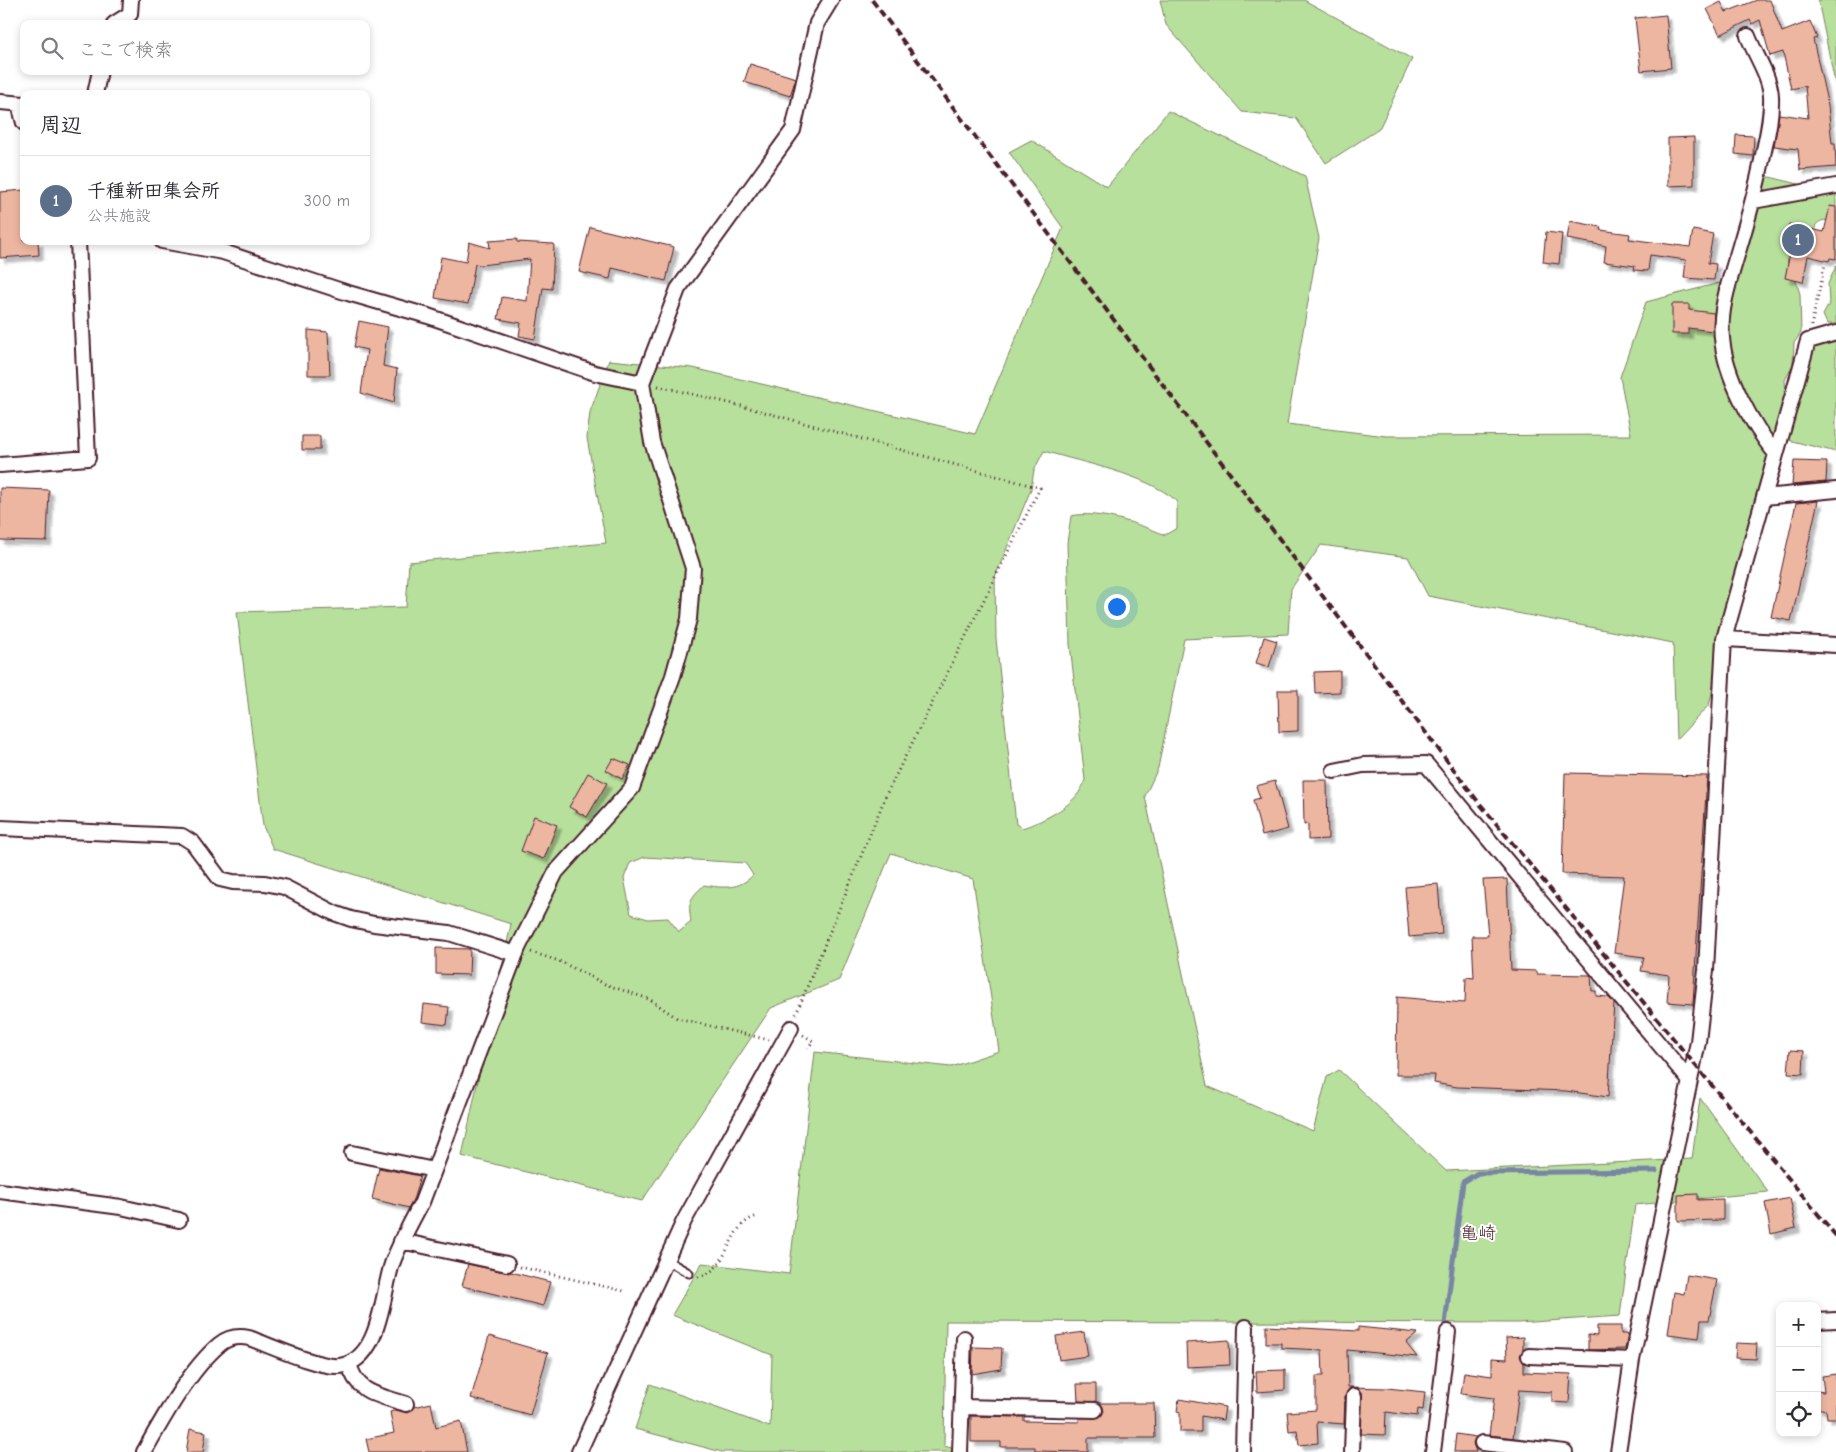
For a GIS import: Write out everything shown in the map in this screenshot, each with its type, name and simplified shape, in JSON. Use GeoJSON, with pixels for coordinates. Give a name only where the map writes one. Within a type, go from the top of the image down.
{"type":"FeatureCollection","features":[{"type":"Feature","properties":{"kind":"street"},"geometry":{"type":"LineString","coordinates":[[120,20],[130,14],[131,0]]}},
{"type":"Feature","properties":{"kind":"street"},"geometry":{"type":"LineString","coordinates":[[144,1452],[180,1393],[221,1343],[238,1336],[249,1338],[326,1366],[340,1366],[348,1363],[365,1349],[378,1324],[392,1265],[401,1241],[422,1202],[458,1112],[517,951],[556,872],[632,788],[673,676],[689,620],[693,568],[652,442],[642,383],[678,289],[793,130],[817,23],[831,0]]}},
{"type":"Feature","properties":{"kind":"street"},"geometry":{"type":"LineString","coordinates":[[1748,36],[1771,94],[1767,135],[1753,201],[1726,294],[1722,338],[1732,376],[1747,410],[1763,438],[1776,454]]}},
{"type":"Feature","properties":{"kind":"street"},"geometry":{"type":"LineString","coordinates":[[97,90],[99,75]]}},
{"type":"Feature","properties":{"kind":"street"},"geometry":{"type":"LineString","coordinates":[[0,102],[20,104]]}},
{"type":"Feature","properties":{"kind":"street"},"geometry":{"type":"LineString","coordinates":[[1753,201],[1836,186]]}},
{"type":"Feature","properties":{"kind":"street"},"geometry":{"type":"LineString","coordinates":[[0,465],[88,458],[78,245]]}},
{"type":"Feature","properties":{"kind":"street"},"geometry":{"type":"LineString","coordinates":[[184,245],[223,252],[348,293],[428,316],[595,373],[642,383]]}},
{"type":"Feature","properties":{"kind":"street"},"geometry":{"type":"LineString","coordinates":[[1618,1452],[1632,1360],[1698,1042],[1706,970],[1724,639],[1808,342],[1836,333]]}},
{"type":"Feature","properties":{"kind":"street"},"geometry":{"type":"LineString","coordinates":[[1764,496],[1836,490]]}},
{"type":"Feature","properties":{"kind":"street"},"geometry":{"type":"LineString","coordinates":[[1724,639],[1836,645]]}},
{"type":"Feature","properties":{"kind":"street"},"geometry":{"type":"LineString","coordinates":[[1334,772],[1363,766],[1426,764],[1689,1080]]}},
{"type":"Feature","properties":{"kind":"street"},"geometry":{"type":"LineString","coordinates":[[0,828],[182,836],[193,843],[220,879],[233,882],[264,882],[284,887],[334,914],[351,919],[449,933],[517,951]]}},
{"type":"Feature","properties":{"kind":"street"},"geometry":{"type":"LineString","coordinates":[[579,1452],[666,1260],[725,1145],[791,1028]]}},
{"type":"Feature","properties":{"kind":"street"},"geometry":{"type":"LineString","coordinates":[[352,1153],[434,1170]]}},
{"type":"Feature","properties":{"kind":"street"},"geometry":{"type":"LineString","coordinates":[[0,1191],[121,1207],[179,1220]]}},
{"type":"Feature","properties":{"kind":"street"},"geometry":{"type":"LineString","coordinates":[[401,1241],[508,1264]]}},
{"type":"Feature","properties":{"kind":"street"},"geometry":{"type":"LineString","coordinates":[[1821,1321],[1836,1320]]}},
{"type":"Feature","properties":{"kind":"street"},"geometry":{"type":"LineString","coordinates":[[1243,1452],[1246,1327]]}},
{"type":"Feature","properties":{"kind":"street"},"geometry":{"type":"LineString","coordinates":[[1433,1452],[1448,1332]]}},
{"type":"Feature","properties":{"kind":"street"},"geometry":{"type":"LineString","coordinates":[[960,1452],[964,1338]]}},
{"type":"Feature","properties":{"kind":"street"},"geometry":{"type":"LineString","coordinates":[[1528,1356],[1632,1360]]}},
{"type":"Feature","properties":{"kind":"street"},"geometry":{"type":"LineString","coordinates":[[348,1363],[352,1376],[359,1386],[371,1393],[406,1404]]}},
{"type":"Feature","properties":{"kind":"street"},"geometry":{"type":"LineString","coordinates":[[1352,1452],[1354,1396]]}},
{"type":"Feature","properties":{"kind":"street"},"geometry":{"type":"LineString","coordinates":[[962,1407],[1094,1410]]}},
{"type":"Feature","properties":{"kind":"street"},"geometry":{"type":"LineString","coordinates":[[1482,1443],[1565,1452]]}},
{"type":"Feature","properties":{"kind":"lane"},"geometry":{"type":"LineString","coordinates":[[666,1260],[689,1273]]}},
{"type":"Feature","properties":{"kind":"path"},"geometry":{"type":"LineString","coordinates":[[1808,342],[1825,265]]}},
{"type":"Feature","properties":{"kind":"path"},"geometry":{"type":"LineString","coordinates":[[642,383],[742,406],[1040,488],[887,793],[802,1000]]}},
{"type":"Feature","properties":{"kind":"path"},"geometry":{"type":"LineString","coordinates":[[517,951],[559,962],[607,985],[649,998],[677,1018],[728,1028],[782,1044]]}},
{"type":"Feature","properties":{"kind":"path"},"geometry":{"type":"LineString","coordinates":[[689,1273],[697,1277],[707,1275],[717,1267],[741,1224],[750,1218],[758,1216]]}},
{"type":"Feature","properties":{"kind":"path"},"geometry":{"type":"LineString","coordinates":[[508,1264],[624,1291]]}},
{"type":"Feature","properties":{"kind":"green space"},"geometry":{"type":"Polygon","coordinates":[[[1160,0],[1304,0],[1412,59],[1379,129],[1326,163],[1296,118],[1242,112],[1166,25],[1160,0]]]}},
{"type":"Feature","properties":{"kind":"green space"},"geometry":{"type":"Polygon","coordinates":[[[1818,0],[1836,0],[1836,88],[1818,0]]]}},
{"type":"Feature","properties":{"kind":"green space"},"geometry":{"type":"Polygon","coordinates":[[[1168,111],[1305,176],[1319,238],[1287,424],[1386,436],[1631,435],[1620,377],[1646,302],[1731,280],[1753,173],[1836,193],[1836,223],[1820,222],[1815,226],[1817,233],[1806,230],[1804,226],[1795,227],[1787,249],[1788,275],[1796,281],[1800,294],[1801,333],[1794,343],[1793,365],[1785,380],[1786,398],[1795,400],[1804,382],[1810,348],[1836,338],[1836,452],[1772,436],[1709,705],[1676,740],[1673,643],[1428,596],[1408,557],[1321,545],[1291,589],[1288,634],[1184,639],[1158,768],[1145,796],[1207,1086],[1313,1131],[1327,1077],[1339,1070],[1446,1171],[1692,1159],[1700,1098],[1768,1192],[1635,1205],[1620,1316],[1518,1323],[946,1321],[944,1446],[967,1452],[722,1452],[635,1429],[650,1384],[770,1427],[772,1355],[672,1315],[702,1263],[789,1274],[815,1052],[951,1067],[999,1051],[973,879],[891,853],[839,980],[771,1008],[642,1201],[462,1156],[511,924],[273,849],[263,826],[237,612],[406,607],[409,562],[606,543],[587,438],[590,412],[609,360],[693,368],[975,434],[1063,228],[1009,152],[1031,140],[1107,187],[1168,111]],[[1044,451],[1034,470],[1031,489],[995,577],[996,639],[1016,824],[1022,828],[1050,816],[1068,804],[1076,797],[1085,780],[1070,644],[1067,543],[1071,516],[1106,516],[1165,535],[1177,528],[1177,501],[1163,491],[1114,470],[1044,451]],[[645,857],[630,863],[624,878],[631,914],[648,919],[668,918],[679,932],[691,922],[691,901],[704,885],[718,887],[736,886],[753,875],[745,863],[645,857]]]}},
{"type":"Feature","properties":{"kind":"green space"},"geometry":{"type":"Polygon","coordinates":[[[1836,266],[1836,324],[1827,324],[1823,315],[1829,304],[1828,284],[1836,266]]]}},
{"type":"Feature","properties":{"kind":"building"},"geometry":{"type":"Polygon","coordinates":[[[1757,0],[1770,0],[1782,32],[1810,21],[1817,38],[1813,39],[1828,106],[1832,143],[1835,143],[1836,167],[1800,170],[1798,149],[1774,146],[1779,114],[1808,118],[1805,86],[1791,89],[1783,52],[1770,56],[1760,20],[1752,24],[1750,20],[1720,35],[1707,9],[1721,2],[1726,12],[1757,0]]]}},
{"type":"Feature","properties":{"kind":"building"},"geometry":{"type":"Polygon","coordinates":[[[1666,15],[1671,68],[1641,71],[1635,18],[1666,15]]]}},
{"type":"Feature","properties":{"kind":"building"},"geometry":{"type":"Polygon","coordinates":[[[750,64],[796,78],[790,96],[744,82],[750,64]]]}},
{"type":"Feature","properties":{"kind":"building"},"geometry":{"type":"Polygon","coordinates":[[[1736,135],[1754,136],[1753,156],[1735,154],[1736,135]]]}},
{"type":"Feature","properties":{"kind":"building"},"geometry":{"type":"Polygon","coordinates":[[[1694,137],[1694,185],[1668,186],[1668,138],[1694,137]]]}},
{"type":"Feature","properties":{"kind":"building"},"geometry":{"type":"Polygon","coordinates":[[[20,190],[20,245],[38,245],[39,255],[0,258],[0,192],[20,190]]]}},
{"type":"Feature","properties":{"kind":"building"},"geometry":{"type":"Polygon","coordinates":[[[1830,206],[1836,207],[1836,259],[1830,258],[1829,261],[1808,256],[1803,282],[1785,278],[1790,253],[1783,251],[1789,224],[1824,232],[1830,206]]]}},
{"type":"Feature","properties":{"kind":"building"},"geometry":{"type":"Polygon","coordinates":[[[1570,221],[1601,227],[1600,230],[1630,234],[1629,239],[1690,247],[1693,230],[1713,234],[1708,263],[1716,264],[1714,280],[1684,278],[1686,260],[1650,255],[1648,271],[1634,270],[1635,266],[1604,262],[1606,246],[1567,239],[1570,221]]]}},
{"type":"Feature","properties":{"kind":"building"},"geometry":{"type":"Polygon","coordinates":[[[590,227],[674,247],[666,281],[612,268],[610,279],[579,272],[590,227]]]}},
{"type":"Feature","properties":{"kind":"building"},"geometry":{"type":"Polygon","coordinates":[[[1546,232],[1562,234],[1559,264],[1543,262],[1546,232]]]}},
{"type":"Feature","properties":{"kind":"building"},"geometry":{"type":"Polygon","coordinates":[[[517,239],[517,242],[554,244],[552,289],[543,288],[535,339],[519,336],[521,323],[498,319],[502,297],[527,301],[530,259],[481,265],[475,264],[468,304],[435,298],[441,257],[466,262],[469,242],[490,248],[489,241],[517,239]]]}},
{"type":"Feature","properties":{"kind":"building"},"geometry":{"type":"Polygon","coordinates":[[[1672,304],[1689,304],[1689,310],[1714,313],[1713,331],[1688,328],[1688,334],[1672,334],[1672,304]]]}},
{"type":"Feature","properties":{"kind":"building"},"geometry":{"type":"Polygon","coordinates":[[[359,321],[388,327],[383,366],[397,369],[394,403],[361,393],[367,350],[354,347],[359,321]]]}},
{"type":"Feature","properties":{"kind":"building"},"geometry":{"type":"Polygon","coordinates":[[[308,330],[328,332],[330,375],[308,375],[308,330]]]}},
{"type":"Feature","properties":{"kind":"building"},"geometry":{"type":"Polygon","coordinates":[[[302,436],[320,436],[320,450],[302,450],[302,436]]]}},
{"type":"Feature","properties":{"kind":"building"},"geometry":{"type":"Polygon","coordinates":[[[1794,461],[1827,462],[1826,482],[1792,485],[1794,461]]]}},
{"type":"Feature","properties":{"kind":"building"},"geometry":{"type":"Polygon","coordinates":[[[0,488],[49,490],[47,541],[0,540],[0,488]]]}},
{"type":"Feature","properties":{"kind":"building"},"geometry":{"type":"Polygon","coordinates":[[[1818,501],[1791,621],[1771,617],[1796,503],[1818,501]]]}},
{"type":"Feature","properties":{"kind":"building"},"geometry":{"type":"Polygon","coordinates":[[[1264,637],[1277,641],[1269,667],[1256,663],[1264,637]]]}},
{"type":"Feature","properties":{"kind":"building"},"geometry":{"type":"Polygon","coordinates":[[[1340,671],[1340,692],[1315,693],[1314,672],[1340,671]]]}},
{"type":"Feature","properties":{"kind":"building"},"geometry":{"type":"Polygon","coordinates":[[[1278,690],[1298,690],[1298,731],[1279,732],[1278,690]]]}},
{"type":"Feature","properties":{"kind":"building"},"geometry":{"type":"Polygon","coordinates":[[[613,758],[630,765],[622,779],[606,770],[613,758]]]}},
{"type":"Feature","properties":{"kind":"building"},"geometry":{"type":"Polygon","coordinates":[[[588,773],[607,783],[587,817],[569,807],[588,773]]]}},
{"type":"Feature","properties":{"kind":"building"},"geometry":{"type":"Polygon","coordinates":[[[1565,773],[1707,776],[1693,1004],[1667,1002],[1669,975],[1641,971],[1644,957],[1614,953],[1624,876],[1562,874],[1565,773]]]}},
{"type":"Feature","properties":{"kind":"building"},"geometry":{"type":"Polygon","coordinates":[[[1303,780],[1327,780],[1328,839],[1308,840],[1308,824],[1304,825],[1303,780]]]}},
{"type":"Feature","properties":{"kind":"building"},"geometry":{"type":"Polygon","coordinates":[[[1275,781],[1288,829],[1262,836],[1253,800],[1260,798],[1256,786],[1275,781]]]}},
{"type":"Feature","properties":{"kind":"building"},"geometry":{"type":"Polygon","coordinates":[[[534,816],[557,825],[544,859],[521,851],[534,816]]]}},
{"type":"Feature","properties":{"kind":"building"},"geometry":{"type":"Polygon","coordinates":[[[1507,879],[1511,970],[1537,971],[1537,974],[1591,975],[1592,991],[1596,991],[1596,996],[1608,997],[1614,1003],[1608,1097],[1566,1091],[1457,1087],[1434,1083],[1435,1075],[1396,1075],[1397,997],[1465,1003],[1466,977],[1474,978],[1472,936],[1488,936],[1483,880],[1507,879]]]}},
{"type":"Feature","properties":{"kind":"building"},"geometry":{"type":"Polygon","coordinates":[[[1438,884],[1442,934],[1409,937],[1405,887],[1438,884]]]}},
{"type":"Feature","properties":{"kind":"building"},"geometry":{"type":"Polygon","coordinates":[[[436,948],[470,949],[469,975],[436,974],[436,948]]]}},
{"type":"Feature","properties":{"kind":"building"},"geometry":{"type":"Polygon","coordinates":[[[424,1004],[449,1007],[447,1025],[422,1022],[424,1004]]]}},
{"type":"Feature","properties":{"kind":"building"},"geometry":{"type":"Polygon","coordinates":[[[1790,1050],[1804,1051],[1803,1074],[1788,1073],[1790,1050]]]}},
{"type":"Feature","properties":{"kind":"building"},"geometry":{"type":"Polygon","coordinates":[[[379,1168],[420,1176],[409,1208],[372,1199],[379,1168]]]}},
{"type":"Feature","properties":{"kind":"building"},"geometry":{"type":"Polygon","coordinates":[[[1698,1194],[1698,1200],[1723,1199],[1723,1220],[1678,1221],[1678,1195],[1698,1194]]]}},
{"type":"Feature","properties":{"kind":"building"},"geometry":{"type":"Polygon","coordinates":[[[1790,1198],[1796,1228],[1771,1234],[1765,1203],[1790,1198]]]}},
{"type":"Feature","properties":{"kind":"building"},"geometry":{"type":"Polygon","coordinates":[[[468,1264],[550,1282],[543,1306],[462,1286],[468,1264]]]}},
{"type":"Feature","properties":{"kind":"building"},"geometry":{"type":"Polygon","coordinates":[[[1687,1275],[1717,1280],[1709,1320],[1701,1320],[1699,1338],[1668,1334],[1674,1292],[1684,1294],[1687,1275]]]}},
{"type":"Feature","properties":{"kind":"building"},"geometry":{"type":"Polygon","coordinates":[[[1266,1326],[1358,1331],[1358,1327],[1418,1333],[1406,1343],[1417,1357],[1347,1350],[1348,1387],[1387,1388],[1425,1392],[1423,1410],[1418,1409],[1417,1416],[1386,1412],[1385,1435],[1361,1434],[1362,1392],[1358,1388],[1350,1388],[1345,1396],[1344,1424],[1317,1422],[1318,1443],[1299,1445],[1297,1430],[1289,1431],[1287,1412],[1316,1410],[1316,1376],[1323,1376],[1322,1350],[1281,1348],[1281,1343],[1266,1343],[1266,1326]]]}},
{"type":"Feature","properties":{"kind":"building"},"geometry":{"type":"Polygon","coordinates":[[[1597,1326],[1621,1326],[1621,1334],[1628,1334],[1625,1349],[1588,1350],[1588,1335],[1597,1336],[1597,1326]]]}},
{"type":"Feature","properties":{"kind":"building"},"geometry":{"type":"Polygon","coordinates":[[[1084,1332],[1088,1356],[1059,1360],[1056,1336],[1084,1332]]]}},
{"type":"Feature","properties":{"kind":"building"},"geometry":{"type":"Polygon","coordinates":[[[489,1336],[548,1353],[530,1415],[471,1398],[489,1336]]]}},
{"type":"Feature","properties":{"kind":"building"},"geometry":{"type":"Polygon","coordinates":[[[1523,1337],[1523,1350],[1520,1356],[1524,1363],[1524,1372],[1571,1374],[1569,1403],[1552,1402],[1552,1392],[1519,1390],[1513,1438],[1489,1435],[1494,1398],[1461,1394],[1464,1372],[1492,1376],[1492,1358],[1507,1359],[1506,1338],[1523,1337]]]}},
{"type":"Feature","properties":{"kind":"building"},"geometry":{"type":"Polygon","coordinates":[[[1229,1340],[1230,1365],[1187,1367],[1186,1343],[1229,1340]]]}},
{"type":"Feature","properties":{"kind":"building"},"geometry":{"type":"Polygon","coordinates":[[[1736,1343],[1757,1344],[1756,1359],[1735,1358],[1736,1343]]]}},
{"type":"Feature","properties":{"kind":"building"},"geometry":{"type":"Polygon","coordinates":[[[973,1347],[1002,1348],[1001,1369],[972,1374],[973,1347]]]}},
{"type":"Feature","properties":{"kind":"building"},"geometry":{"type":"Polygon","coordinates":[[[1285,1370],[1285,1390],[1257,1392],[1256,1371],[1285,1370]]]}},
{"type":"Feature","properties":{"kind":"building"},"geometry":{"type":"Polygon","coordinates":[[[1836,1374],[1836,1418],[1827,1418],[1826,1410],[1821,1409],[1821,1392],[1824,1392],[1822,1376],[1836,1374]]]}},
{"type":"Feature","properties":{"kind":"building"},"geometry":{"type":"Polygon","coordinates":[[[1077,1384],[1096,1384],[1096,1402],[1078,1401],[1077,1384]]]}},
{"type":"Feature","properties":{"kind":"building"},"geometry":{"type":"Polygon","coordinates":[[[1179,1399],[1225,1407],[1223,1420],[1201,1416],[1201,1432],[1180,1432],[1180,1412],[1177,1411],[1179,1399]]]}},
{"type":"Feature","properties":{"kind":"building"},"geometry":{"type":"Polygon","coordinates":[[[431,1403],[436,1427],[461,1421],[467,1452],[369,1452],[366,1439],[394,1433],[390,1412],[397,1410],[407,1413],[414,1407],[431,1403]]]}},
{"type":"Feature","properties":{"kind":"building"},"geometry":{"type":"Polygon","coordinates":[[[1100,1403],[1154,1403],[1155,1438],[1088,1438],[1088,1452],[1035,1451],[1035,1447],[1001,1447],[1001,1442],[971,1442],[971,1416],[1024,1417],[1024,1421],[1079,1422],[1079,1418],[1100,1417],[1104,1411],[1100,1403]]]}},
{"type":"Feature","properties":{"kind":"building"},"geometry":{"type":"Polygon","coordinates":[[[190,1429],[206,1432],[203,1452],[186,1452],[190,1429]]]}},
{"type":"Feature","properties":{"kind":"building"},"geometry":{"type":"Polygon","coordinates":[[[1456,1434],[1476,1437],[1473,1443],[1476,1452],[1454,1452],[1456,1434]]]}},
{"type":"Feature","properties":{"kind":"waterway"},"geometry":{"type":"LineString","coordinates":[[1444,1332],[1463,1182],[1478,1173],[1656,1171]]}},
{"type":"Feature","properties":{"kind":"railway"},"geometry":{"type":"LineString","coordinates":[[872,0],[1476,799],[1836,1236]]}},
{"type":"Feature","properties":{"kind":"place","name":"千種新田集会所"},"geometry":{"type":"Point","coordinates":[1798,240]}},
{"type":"Feature","properties":{"kind":"district","name":"亀崎"},"geometry":{"type":"Point","coordinates":[1478,1233]}}]}
